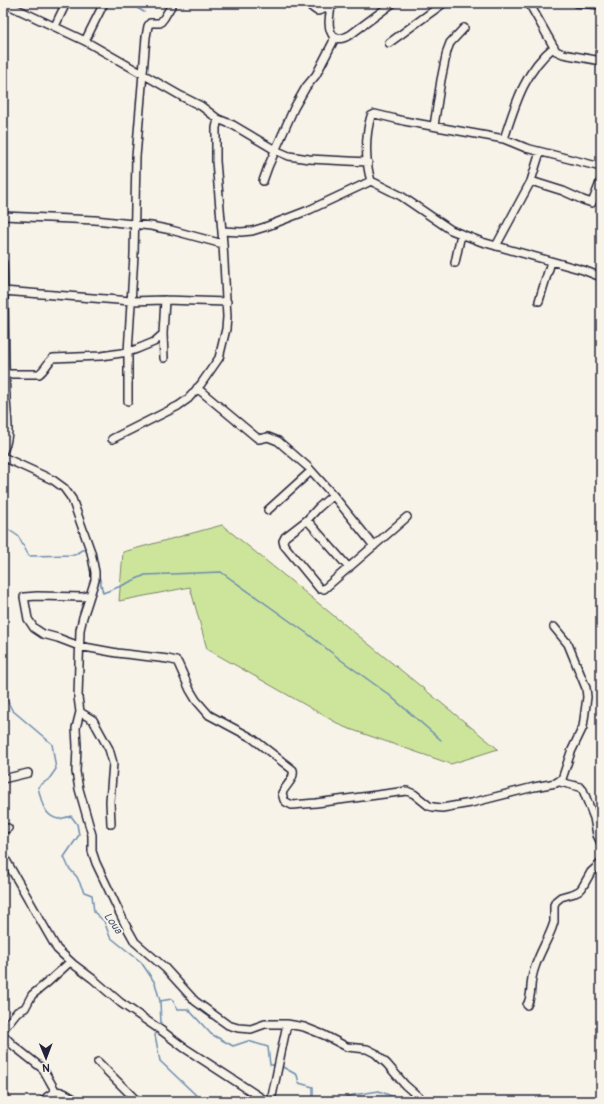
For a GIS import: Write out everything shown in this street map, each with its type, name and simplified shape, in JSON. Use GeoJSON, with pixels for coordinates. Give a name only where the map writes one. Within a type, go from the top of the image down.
{"type":"FeatureCollection","features":[{"type":"Feature","properties":{"kind":"street"},"geometry":{"type":"LineString","coordinates":[[4,3],[85,41],[201,106],[218,119],[233,125],[275,150],[289,156],[309,159],[368,162]]}},
{"type":"Feature","properties":{"kind":"street"},"geometry":{"type":"LineString","coordinates":[[55,26],[66,3]]}},
{"type":"Feature","properties":{"kind":"street"},"geometry":{"type":"LineString","coordinates":[[85,41],[104,3]]}},
{"type":"Feature","properties":{"kind":"street"},"geometry":{"type":"LineString","coordinates":[[128,401],[128,352],[134,255],[136,157],[146,43],[148,26],[150,23],[160,23],[174,3]]}},
{"type":"Feature","properties":{"kind":"street"},"geometry":{"type":"LineString","coordinates":[[307,3],[317,11],[334,5]]}},
{"type":"Feature","properties":{"kind":"street"},"geometry":{"type":"LineString","coordinates":[[334,5],[329,16],[329,27],[331,34],[338,39],[350,35],[393,3]]}},
{"type":"Feature","properties":{"kind":"street"},"geometry":{"type":"LineString","coordinates":[[389,43],[444,3]]}},
{"type":"Feature","properties":{"kind":"street"},"geometry":{"type":"LineString","coordinates":[[529,3],[556,51],[559,53],[601,61]]}},
{"type":"Feature","properties":{"kind":"street"},"geometry":{"type":"LineString","coordinates":[[577,3],[601,5]]}},
{"type":"Feature","properties":{"kind":"street"},"geometry":{"type":"LineString","coordinates":[[434,126],[447,51],[450,43],[464,28]]}},
{"type":"Feature","properties":{"kind":"street"},"geometry":{"type":"LineString","coordinates":[[263,181],[268,166],[294,108],[306,87],[316,75],[334,37]]}},
{"type":"Feature","properties":{"kind":"street"},"geometry":{"type":"LineString","coordinates":[[504,139],[514,105],[526,80],[545,54],[554,47]]}},
{"type":"Feature","properties":{"kind":"street"},"geometry":{"type":"LineString","coordinates":[[371,181],[367,148],[368,124],[370,116],[373,114],[504,139],[526,148],[601,167]]}},
{"type":"Feature","properties":{"kind":"street"},"geometry":{"type":"LineString","coordinates":[[112,439],[178,406],[188,399],[206,378],[219,358],[226,329],[227,302],[216,161],[216,128],[218,119]]}},
{"type":"Feature","properties":{"kind":"street"},"geometry":{"type":"LineString","coordinates":[[496,246],[531,181],[540,152]]}},
{"type":"Feature","properties":{"kind":"street"},"geometry":{"type":"LineString","coordinates":[[531,181],[563,191],[592,203],[601,180]]}},
{"type":"Feature","properties":{"kind":"street"},"geometry":{"type":"LineString","coordinates":[[222,231],[252,231],[265,227],[309,210],[371,181]]}},
{"type":"Feature","properties":{"kind":"street"},"geometry":{"type":"LineString","coordinates":[[371,181],[401,196],[451,230],[482,242],[551,262],[578,268],[601,277]]}},
{"type":"Feature","properties":{"kind":"street"},"geometry":{"type":"LineString","coordinates":[[3,216],[95,220],[151,226],[223,244]]}},
{"type":"Feature","properties":{"kind":"street"},"geometry":{"type":"LineString","coordinates":[[455,264],[461,234]]}},
{"type":"Feature","properties":{"kind":"street"},"geometry":{"type":"LineString","coordinates":[[540,302],[551,262]]}},
{"type":"Feature","properties":{"kind":"street"},"geometry":{"type":"LineString","coordinates":[[3,263],[5,374],[8,430],[6,446],[3,451]]}},
{"type":"Feature","properties":{"kind":"street"},"geometry":{"type":"LineString","coordinates":[[4,291],[131,301],[165,300],[227,302]]}},
{"type":"Feature","properties":{"kind":"street"},"geometry":{"type":"LineString","coordinates":[[164,358],[163,334],[165,300]]}},
{"type":"Feature","properties":{"kind":"street"},"geometry":{"type":"LineString","coordinates":[[5,374],[39,374],[51,360],[56,357],[101,356],[128,352],[154,342],[163,334]]}},
{"type":"Feature","properties":{"kind":"street"},"geometry":{"type":"LineString","coordinates":[[197,388],[256,437],[260,439],[268,438],[278,441],[308,467],[333,495],[374,546]]}},
{"type":"Feature","properties":{"kind":"street"},"geometry":{"type":"LineString","coordinates":[[3,457],[53,480],[64,488],[72,499],[90,549],[95,572],[93,587],[80,630],[78,697],[80,712],[76,728],[76,772],[79,789],[92,835],[92,851],[96,863],[124,924],[135,942],[165,968],[195,1001],[228,1025],[238,1028],[251,1029],[265,1024],[287,1024],[304,1027],[347,1047],[367,1049],[375,1052],[405,1085],[421,1099],[428,1101]]}},
{"type":"Feature","properties":{"kind":"street"},"geometry":{"type":"LineString","coordinates":[[268,510],[312,471]]}},
{"type":"Feature","properties":{"kind":"street"},"geometry":{"type":"LineString","coordinates":[[333,495],[307,520],[285,537],[283,543],[319,588],[322,589],[349,568],[407,517]]}},
{"type":"Feature","properties":{"kind":"street"},"geometry":{"type":"LineString","coordinates":[[307,520],[349,568]]}},
{"type":"Feature","properties":{"kind":"street"},"geometry":{"type":"LineString","coordinates":[[90,595],[83,597],[24,597],[28,619],[34,628],[43,634],[79,646],[176,661],[193,696],[208,715],[252,738],[293,770],[293,778],[282,793],[284,800],[289,804],[316,803],[407,791],[414,794],[429,806],[442,808],[472,803],[560,782],[580,787],[583,790],[594,818],[597,835],[601,843]]}},
{"type":"Feature","properties":{"kind":"street"},"geometry":{"type":"LineString","coordinates":[[554,627],[568,644],[586,688],[587,697],[583,726],[560,782]]}},
{"type":"Feature","properties":{"kind":"street"},"geometry":{"type":"LineString","coordinates":[[80,712],[93,720],[109,749],[113,763],[110,801],[111,824]]}},
{"type":"Feature","properties":{"kind":"street"},"geometry":{"type":"LineString","coordinates":[[3,779],[28,773]]}},
{"type":"Feature","properties":{"kind":"street"},"geometry":{"type":"LineString","coordinates":[[3,855],[57,949],[70,962],[121,1003],[183,1047],[266,1101]]}},
{"type":"Feature","properties":{"kind":"street"},"geometry":{"type":"LineString","coordinates":[[526,1005],[531,996],[534,968],[550,935],[554,922],[554,905],[556,901],[561,897],[575,893],[582,888],[591,872],[601,863]]}},
{"type":"Feature","properties":{"kind":"street"},"geometry":{"type":"LineString","coordinates":[[56,1092],[43,1069],[6,1038],[4,1030],[17,1012],[25,1008],[32,995],[70,962]]}},
{"type":"Feature","properties":{"kind":"street"},"geometry":{"type":"LineString","coordinates":[[271,1101],[287,1024]]}},
{"type":"Feature","properties":{"kind":"street"},"geometry":{"type":"LineString","coordinates":[[98,1062],[136,1101]]}},
{"type":"Feature","properties":{"kind":"street"},"geometry":{"type":"LineString","coordinates":[[44,1101],[56,1092],[64,1092],[77,1101]]}},
{"type":"Feature","properties":{"kind":"green space"},"geometry":{"type":"Polygon","coordinates":[[[222,525],[498,749],[451,764],[344,727],[207,649],[190,587],[119,601],[123,552],[222,525]]]}},
{"type":"Feature","properties":{"kind":"waterway"},"geometry":{"type":"LineString","coordinates":[[129,3],[144,12]]}},
{"type":"Feature","properties":{"kind":"waterway"},"geometry":{"type":"LineString","coordinates":[[3,526],[18,536],[29,556],[74,555],[82,550],[88,549]]}},
{"type":"Feature","properties":{"kind":"waterway"},"geometry":{"type":"LineString","coordinates":[[98,572],[103,593],[145,575],[221,572],[308,634],[388,694],[441,740]]}},
{"type":"Feature","properties":{"kind":"waterway","name":"Loua"},"geometry":{"type":"LineString","coordinates":[[3,695],[5,696],[12,710],[52,744],[56,769],[49,779],[38,787],[42,802],[46,811],[53,817],[60,819],[71,816],[77,824],[79,835],[64,857],[69,868],[77,877],[84,892],[92,895],[94,912],[104,921],[110,937],[141,962],[155,983],[160,1001],[172,999],[178,1009],[188,1009],[211,1034],[233,1046],[248,1041],[268,1047],[270,1065],[277,1065]]}},
{"type":"Feature","properties":{"kind":"waterway"},"geometry":{"type":"LineString","coordinates":[[160,1001],[160,1026]]}},
{"type":"Feature","properties":{"kind":"waterway"},"geometry":{"type":"LineString","coordinates":[[157,1031],[155,1035],[160,1061],[198,1097],[200,1101]]}},
{"type":"Feature","properties":{"kind":"waterway","name":"Loua"},"geometry":{"type":"LineString","coordinates":[[281,1066],[297,1075],[299,1083],[313,1087],[313,1101]]}},
{"type":"Feature","properties":{"kind":"waterway","name":"Loua"},"geometry":{"type":"LineString","coordinates":[[335,1101],[353,1095],[379,1091],[394,1097],[396,1101]]}}]}
